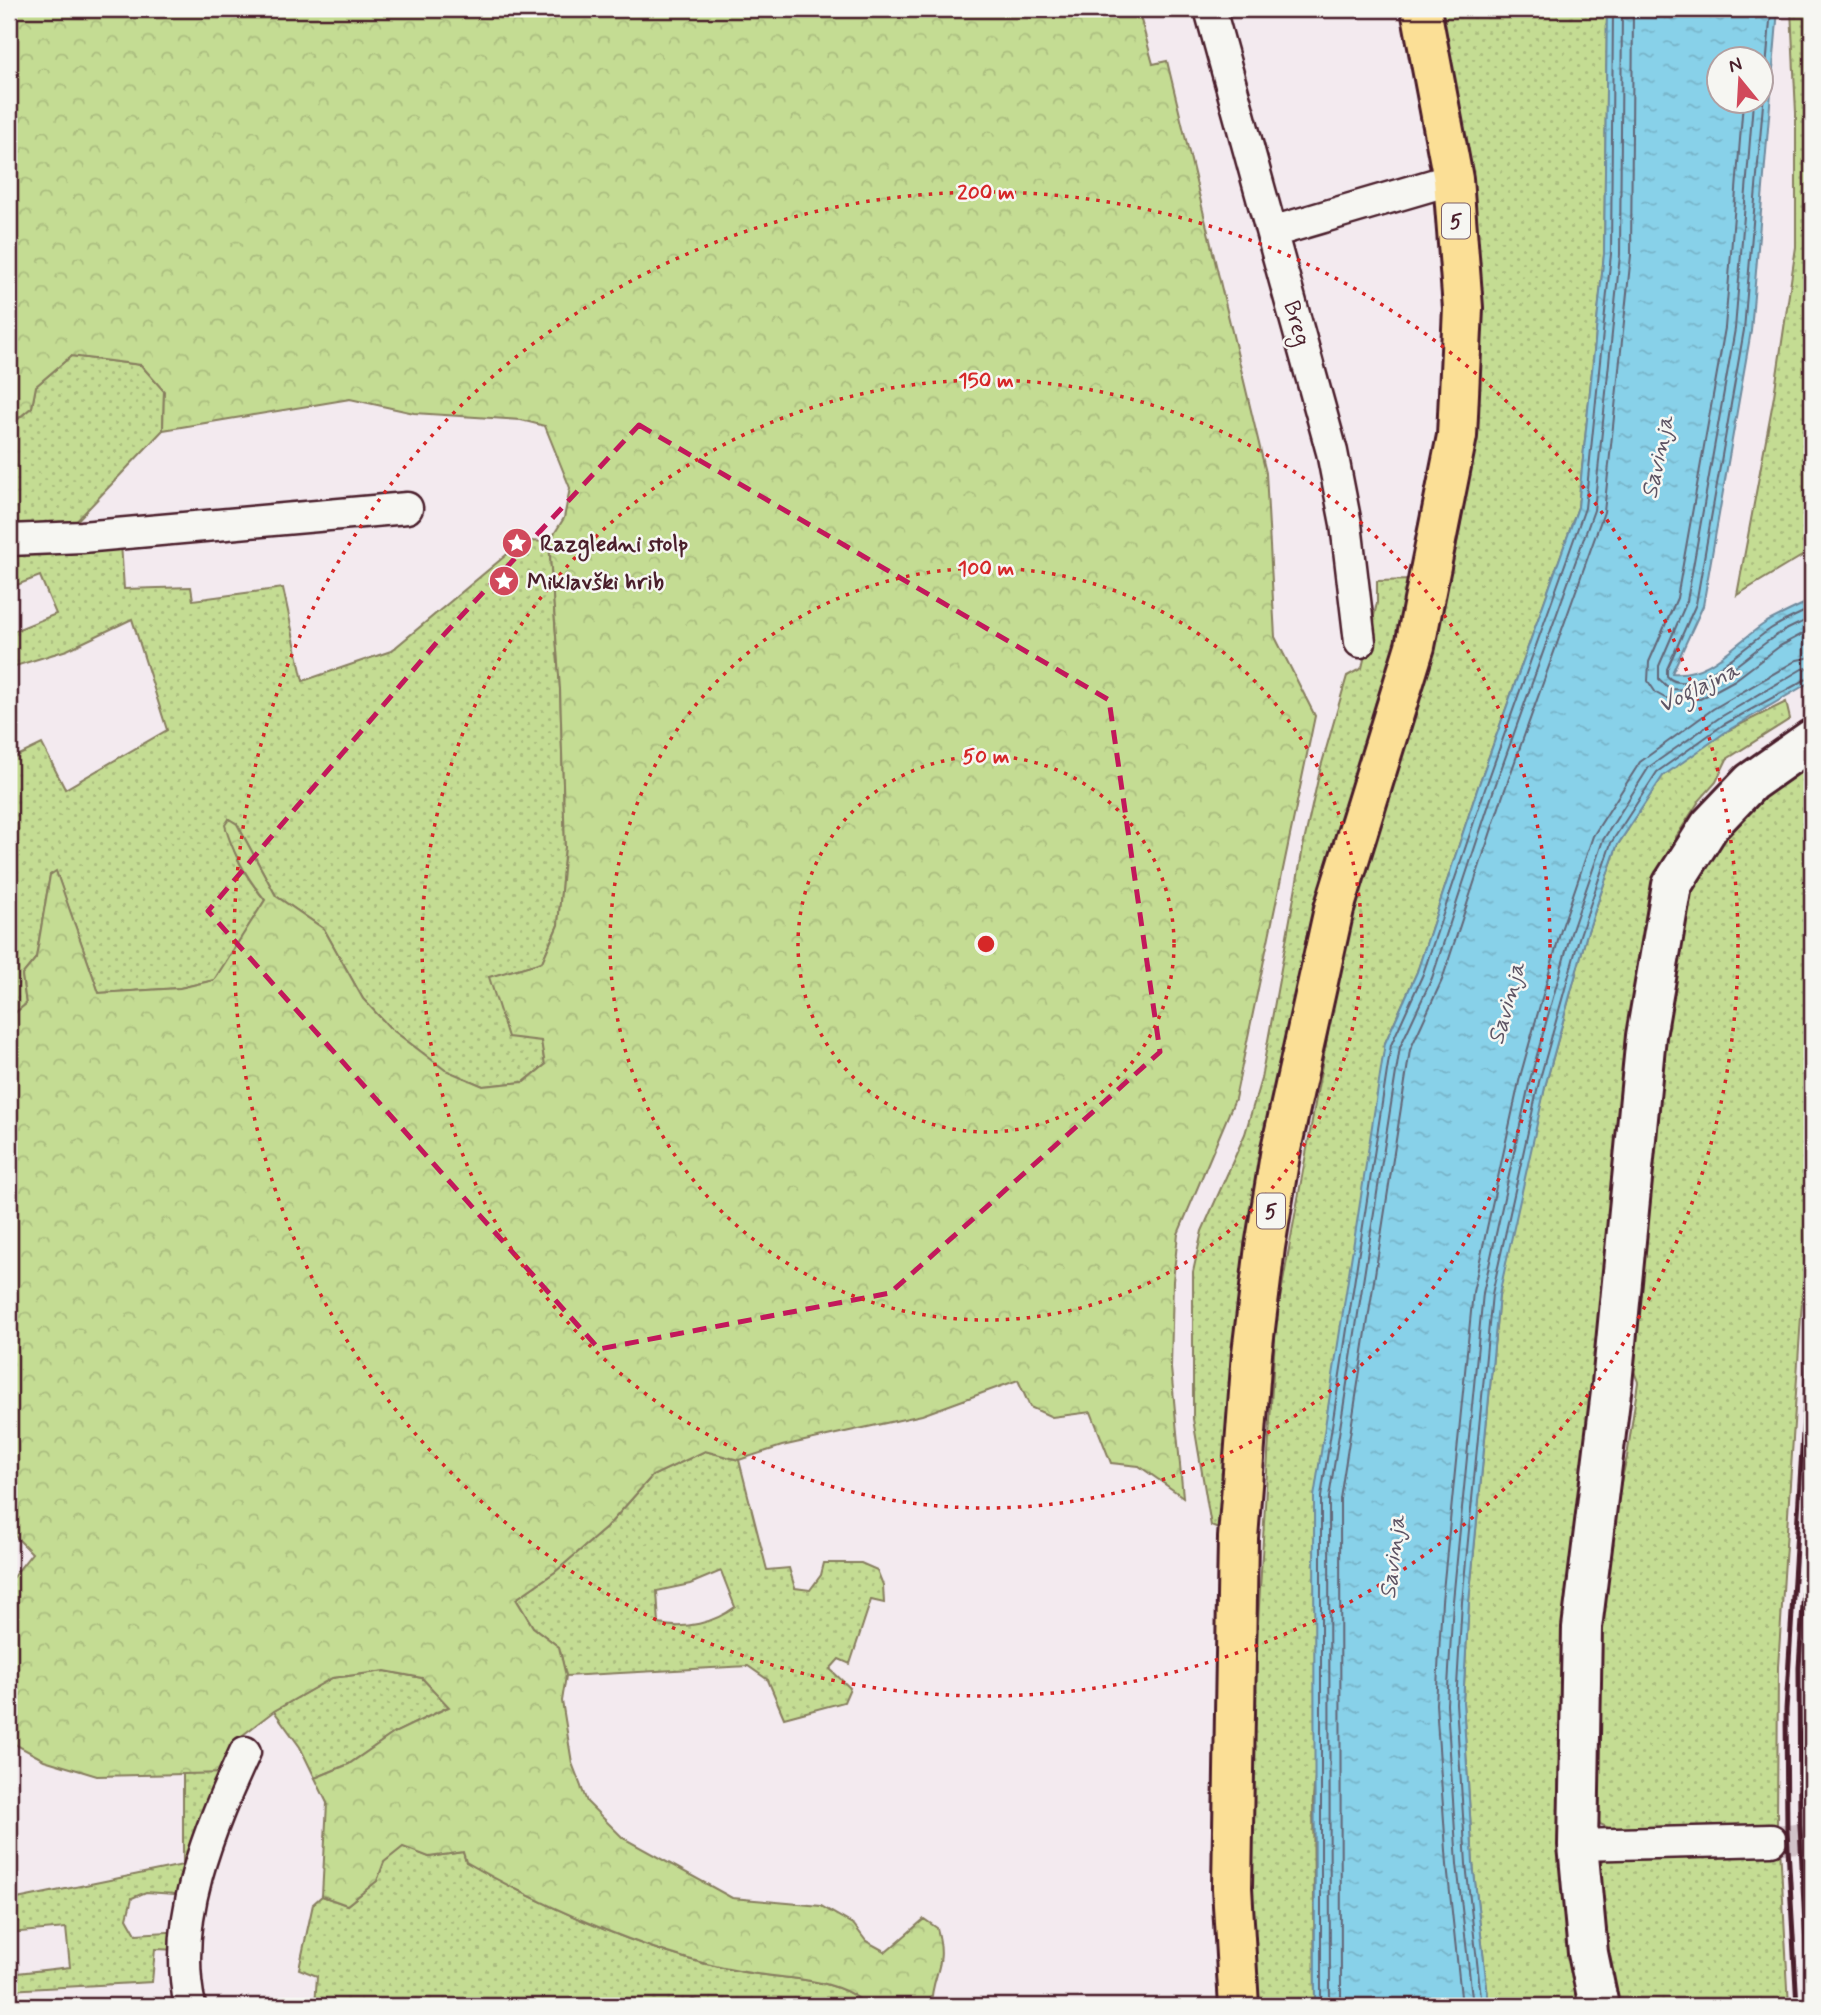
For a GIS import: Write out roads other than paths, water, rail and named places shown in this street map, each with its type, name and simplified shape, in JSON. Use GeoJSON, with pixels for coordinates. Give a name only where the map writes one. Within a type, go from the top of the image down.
{"type":"FeatureCollection","features":[{"type":"Feature","properties":{"kind":"main road","name":"5"},"geometry":{"type":"LineString","coordinates":[[1239,2006],[1232,1888],[1234,1710],[1238,1538],[1252,1353],[1281,1149],[1334,909],[1415,646],[1457,436],[1463,308],[1453,179],[1421,9]]}},
{"type":"Feature","properties":{"kind":"street","name":"Breg"},"geometry":{"type":"LineString","coordinates":[[1210,9],[1332,452],[1346,524],[1360,642]]}},
{"type":"Feature","properties":{"kind":"street"},"geometry":{"type":"LineString","coordinates":[[1272,232],[1453,179]]}},
{"type":"Feature","properties":{"kind":"street"},"geometry":{"type":"LineString","coordinates":[[9,540],[82,537],[407,508]]}},
{"type":"Feature","properties":{"kind":"street"},"geometry":{"type":"LineString","coordinates":[[1599,2006],[1588,1953],[1578,1845],[1582,1628],[1612,1384],[1646,1036],[1672,885],[1710,825],[1726,808],[1751,782],[1812,739]]}},
{"type":"Feature","properties":{"kind":"street"},"geometry":{"type":"LineString","coordinates":[[190,2006],[184,1980],[186,1933],[199,1863],[245,1752]]}},
{"type":"Feature","properties":{"kind":"street"},"geometry":{"type":"LineString","coordinates":[[1578,1845],[1771,1840]]}},
{"type":"Feature","properties":{"kind":"water"},"geometry":{"type":"Polygon","coordinates":[[[1607,9],[1778,9],[1775,46],[1706,46],[1706,116],[1769,116],[1751,331],[1703,606],[1672,673],[1686,673],[1711,664],[1767,622],[1812,600],[1812,681],[1727,731],[1663,776],[1617,846],[1586,937],[1546,1083],[1499,1295],[1469,1602],[1463,1702],[1473,1863],[1489,2006],[1315,2006],[1314,1497],[1385,1043],[1417,972],[1478,787],[1578,507],[1604,254],[1607,9]]]}},
{"type":"Feature","properties":{"kind":"tunnel"},"geometry":{"type":"LineString","coordinates":[[1771,1840],[1812,1837]]}},
{"type":"Feature","properties":{"kind":"railway"},"geometry":{"type":"LineString","coordinates":[[1797,2006],[1787,1830],[1786,1710],[1812,1286]]}},
{"type":"Feature","properties":{"kind":"railway"},"geometry":{"type":"LineString","coordinates":[[1809,2006],[1800,1825],[1799,1668],[1812,1461]]}},
{"type":"Feature","properties":{"kind":"place","name":"Razgledni stolp"},"geometry":{"type":"Point","coordinates":[517,543]}},
{"type":"Feature","properties":{"kind":"place","name":"Miklavški hrib"},"geometry":{"type":"Point","coordinates":[504,581]}},
{"type":"Feature","properties":{"kind":"water label","name":"Savinja"},"geometry":{"type":"Point","coordinates":[1657,457]}},
{"type":"Feature","properties":{"kind":"water label","name":"Voglajna"},"geometry":{"type":"Point","coordinates":[1698,687]}},
{"type":"Feature","properties":{"kind":"water label","name":"Savinja"},"geometry":{"type":"Point","coordinates":[1506,1003]}},
{"type":"Feature","properties":{"kind":"water label","name":"Savinja"},"geometry":{"type":"Point","coordinates":[1392,1557]}}]}
